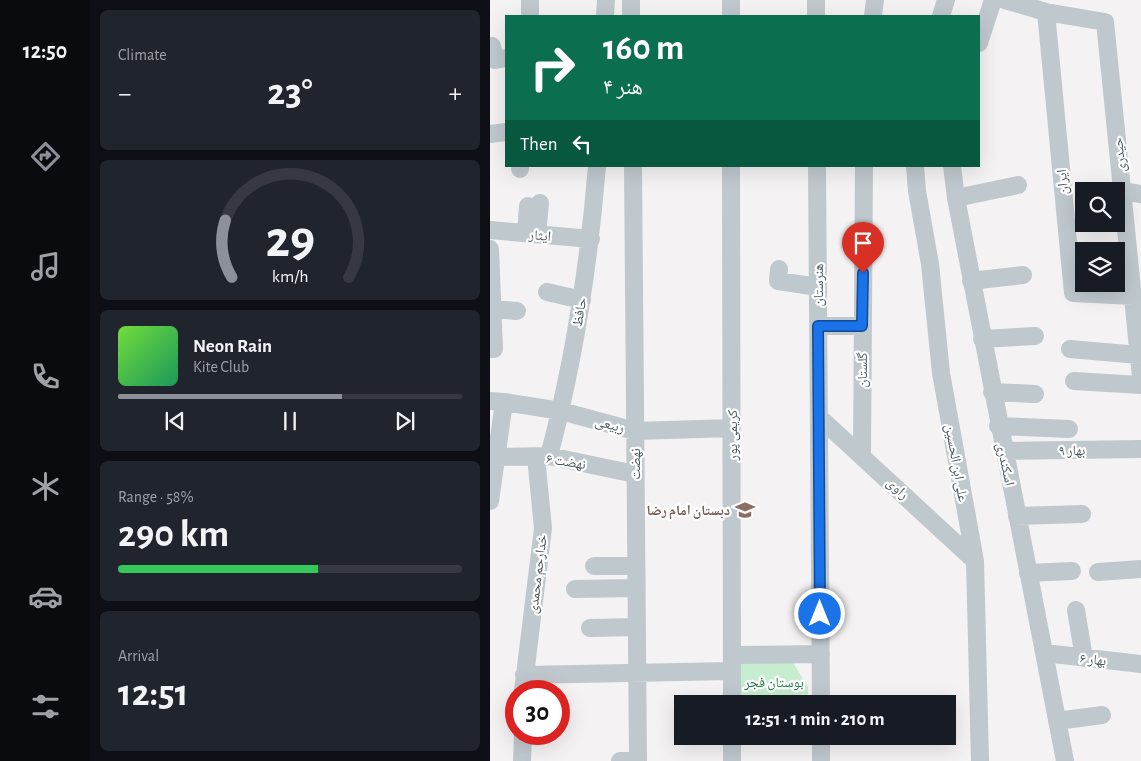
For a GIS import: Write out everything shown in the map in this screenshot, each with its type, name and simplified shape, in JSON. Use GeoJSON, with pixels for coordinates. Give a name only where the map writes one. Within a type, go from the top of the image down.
{"type":"FeatureCollection","features":[{"type":"Feature","properties":{"kind":"street"},"geometry":{"type":"LineString","coordinates":[[530,0],[530,15]]}},
{"type":"Feature","properties":{"kind":"street"},"geometry":{"type":"LineString","coordinates":[[605,15],[606,0]]}},
{"type":"Feature","properties":{"kind":"street"},"geometry":{"type":"LineString","coordinates":[[630,0],[631,15]]}},
{"type":"Feature","properties":{"kind":"street"},"geometry":{"type":"LineString","coordinates":[[731,0],[731,15]]}},
{"type":"Feature","properties":{"kind":"street"},"geometry":{"type":"LineString","coordinates":[[816,0],[816,15]]}},
{"type":"Feature","properties":{"kind":"street"},"geometry":{"type":"LineString","coordinates":[[873,15],[875,0]]}},
{"type":"Feature","properties":{"kind":"street"},"geometry":{"type":"LineString","coordinates":[[941,15],[946,0]]}},
{"type":"Feature","properties":{"kind":"street"},"geometry":{"type":"LineString","coordinates":[[980,40],[993,0]]}},
{"type":"Feature","properties":{"kind":"street"},"geometry":{"type":"LineString","coordinates":[[1005,0],[1046,12]]}},
{"type":"Feature","properties":{"kind":"street","name":"حیدری"},"geometry":{"type":"LineString","coordinates":[[1046,12],[1105,22],[1121,182]]}},
{"type":"Feature","properties":{"kind":"street","name":"ایران"},"geometry":{"type":"LineString","coordinates":[[1046,12],[1073,293],[1133,296]]}},
{"type":"Feature","properties":{"kind":"street"},"geometry":{"type":"LineString","coordinates":[[492,46],[495,60],[505,58]]}},
{"type":"Feature","properties":{"kind":"street"},"geometry":{"type":"LineString","coordinates":[[490,134],[505,132]]}},
{"type":"Feature","properties":{"kind":"street","name":"حافظ"},"geometry":{"type":"LineString","coordinates":[[543,457],[561,411],[582,300],[591,239],[597,167]]}},
{"type":"Feature","properties":{"kind":"street","name":"نهضت"},"geometry":{"type":"LineString","coordinates":[[633,167],[638,761]]}},
{"type":"Feature","properties":{"kind":"street","name":"کریمی پور"},"geometry":{"type":"LineString","coordinates":[[732,167],[732,695]]}},
{"type":"Feature","properties":{"kind":"street","name":"هنرستان"},"geometry":{"type":"LineString","coordinates":[[817,167],[821,695]]}},
{"type":"Feature","properties":{"kind":"street","name":"گلستان"},"geometry":{"type":"LineString","coordinates":[[862,454],[864,167]]}},
{"type":"Feature","properties":{"kind":"street","name":"علی ابن الحسین"},"geometry":{"type":"LineString","coordinates":[[915,167],[917,191],[930,264],[941,373],[975,561],[980,761]]}},
{"type":"Feature","properties":{"kind":"street","name":"اسکندری"},"geometry":{"type":"LineString","coordinates":[[952,167],[956,198],[998,426],[1045,653],[1065,761]]}},
{"type":"Feature","properties":{"kind":"street"},"geometry":{"type":"LineString","coordinates":[[956,198],[1018,184]]}},
{"type":"Feature","properties":{"kind":"street"},"geometry":{"type":"LineString","coordinates":[[1125,191],[1141,194]]}},
{"type":"Feature","properties":{"kind":"street"},"geometry":{"type":"LineString","coordinates":[[531,234],[534,205]]}},
{"type":"Feature","properties":{"kind":"street","name":"حیدری"},"geometry":{"type":"LineString","coordinates":[[1125,206],[1135,257],[1133,296],[1141,377]]}},
{"type":"Feature","properties":{"kind":"street","name":"ایثار"},"geometry":{"type":"LineString","coordinates":[[490,230],[591,239]]}},
{"type":"Feature","properties":{"kind":"street"},"geometry":{"type":"LineString","coordinates":[[490,248],[494,349],[490,349]]}},
{"type":"Feature","properties":{"kind":"street"},"geometry":{"type":"LineString","coordinates":[[779,269],[778,281],[818,287]]}},
{"type":"Feature","properties":{"kind":"street"},"geometry":{"type":"LineString","coordinates":[[971,281],[1023,275]]}},
{"type":"Feature","properties":{"kind":"street"},"geometry":{"type":"LineString","coordinates":[[547,292],[582,300]]}},
{"type":"Feature","properties":{"kind":"street"},"geometry":{"type":"LineString","coordinates":[[493,309],[517,311]]}},
{"type":"Feature","properties":{"kind":"street"},"geometry":{"type":"LineString","coordinates":[[818,326],[862,326]]}},
{"type":"Feature","properties":{"kind":"street"},"geometry":{"type":"LineString","coordinates":[[982,339],[1035,336]]}},
{"type":"Feature","properties":{"kind":"street"},"geometry":{"type":"LineString","coordinates":[[1070,349],[1139,355]]}},
{"type":"Feature","properties":{"kind":"street"},"geometry":{"type":"LineString","coordinates":[[1074,381],[1141,385]]}},
{"type":"Feature","properties":{"kind":"street"},"geometry":{"type":"LineString","coordinates":[[992,392],[1036,394]]}},
{"type":"Feature","properties":{"kind":"street"},"geometry":{"type":"LineString","coordinates":[[490,501],[491,482],[496,457],[497,401]]}},
{"type":"Feature","properties":{"kind":"street","name":"ربیعی"},"geometry":{"type":"LineString","coordinates":[[497,401],[561,411],[635,431],[732,428]]}},
{"type":"Feature","properties":{"kind":"street","name":"راوی"},"geometry":{"type":"LineString","coordinates":[[819,416],[975,561]]}},
{"type":"Feature","properties":{"kind":"street"},"geometry":{"type":"LineString","coordinates":[[998,426],[1069,429]]}},
{"type":"Feature","properties":{"kind":"street","name":"بهار ۹"},"geometry":{"type":"LineString","coordinates":[[1003,451],[1141,449]]}},
{"type":"Feature","properties":{"kind":"street","name":"نهضت ۶"},"geometry":{"type":"LineString","coordinates":[[496,457],[543,457],[635,474]]}},
{"type":"Feature","properties":{"kind":"street","name":"خدارحم محمدی"},"geometry":{"type":"LineString","coordinates":[[523,680],[543,528],[543,457]]}},
{"type":"Feature","properties":{"kind":"street"},"geometry":{"type":"LineString","coordinates":[[1017,516],[1082,514]]}},
{"type":"Feature","properties":{"kind":"street"},"geometry":{"type":"LineString","coordinates":[[594,566],[636,566]]}},
{"type":"Feature","properties":{"kind":"street"},"geometry":{"type":"LineString","coordinates":[[1098,572],[1141,569]]}},
{"type":"Feature","properties":{"kind":"street"},"geometry":{"type":"LineString","coordinates":[[1028,573],[1072,571]]}},
{"type":"Feature","properties":{"kind":"street"},"geometry":{"type":"LineString","coordinates":[[575,589],[636,588]]}},
{"type":"Feature","properties":{"kind":"street"},"geometry":{"type":"LineString","coordinates":[[1076,610],[1084,658]]}},
{"type":"Feature","properties":{"kind":"street"},"geometry":{"type":"LineString","coordinates":[[590,628],[637,627]]}},
{"type":"Feature","properties":{"kind":"street","name":"بهار ۶"},"geometry":{"type":"LineString","coordinates":[[1045,653],[1141,664]]}},
{"type":"Feature","properties":{"kind":"street"},"geometry":{"type":"LineString","coordinates":[[554,680],[820,654]]}},
{"type":"Feature","properties":{"kind":"street"},"geometry":{"type":"LineString","coordinates":[[1057,721],[1102,715]]}},
{"type":"Feature","properties":{"kind":"street"},"geometry":{"type":"LineString","coordinates":[[522,761],[523,745]]}},
{"type":"Feature","properties":{"kind":"street"},"geometry":{"type":"LineString","coordinates":[[732,745],[732,761]]}},
{"type":"Feature","properties":{"kind":"street"},"geometry":{"type":"LineString","coordinates":[[821,745],[821,761]]}},
{"type":"Feature","properties":{"kind":"street"},"geometry":{"type":"LineString","coordinates":[[620,761],[638,761]]}},
{"type":"Feature","properties":{"kind":"green space","name":"بوستان فجر"},"geometry":{"type":"Polygon","coordinates":[[[740,660],[792,661],[808,687],[808,695],[740,695],[740,660]]]}},
{"type":"Feature","properties":{"kind":"place","name":"دبستان امام رضا"},"geometry":{"type":"Point","coordinates":[745,510]}},
{"type":"Feature","properties":{"kind":"route"},"geometry":{"type":"LineString","coordinates":[[820,614],[818,326],[862,326],[863,273]]}}]}
